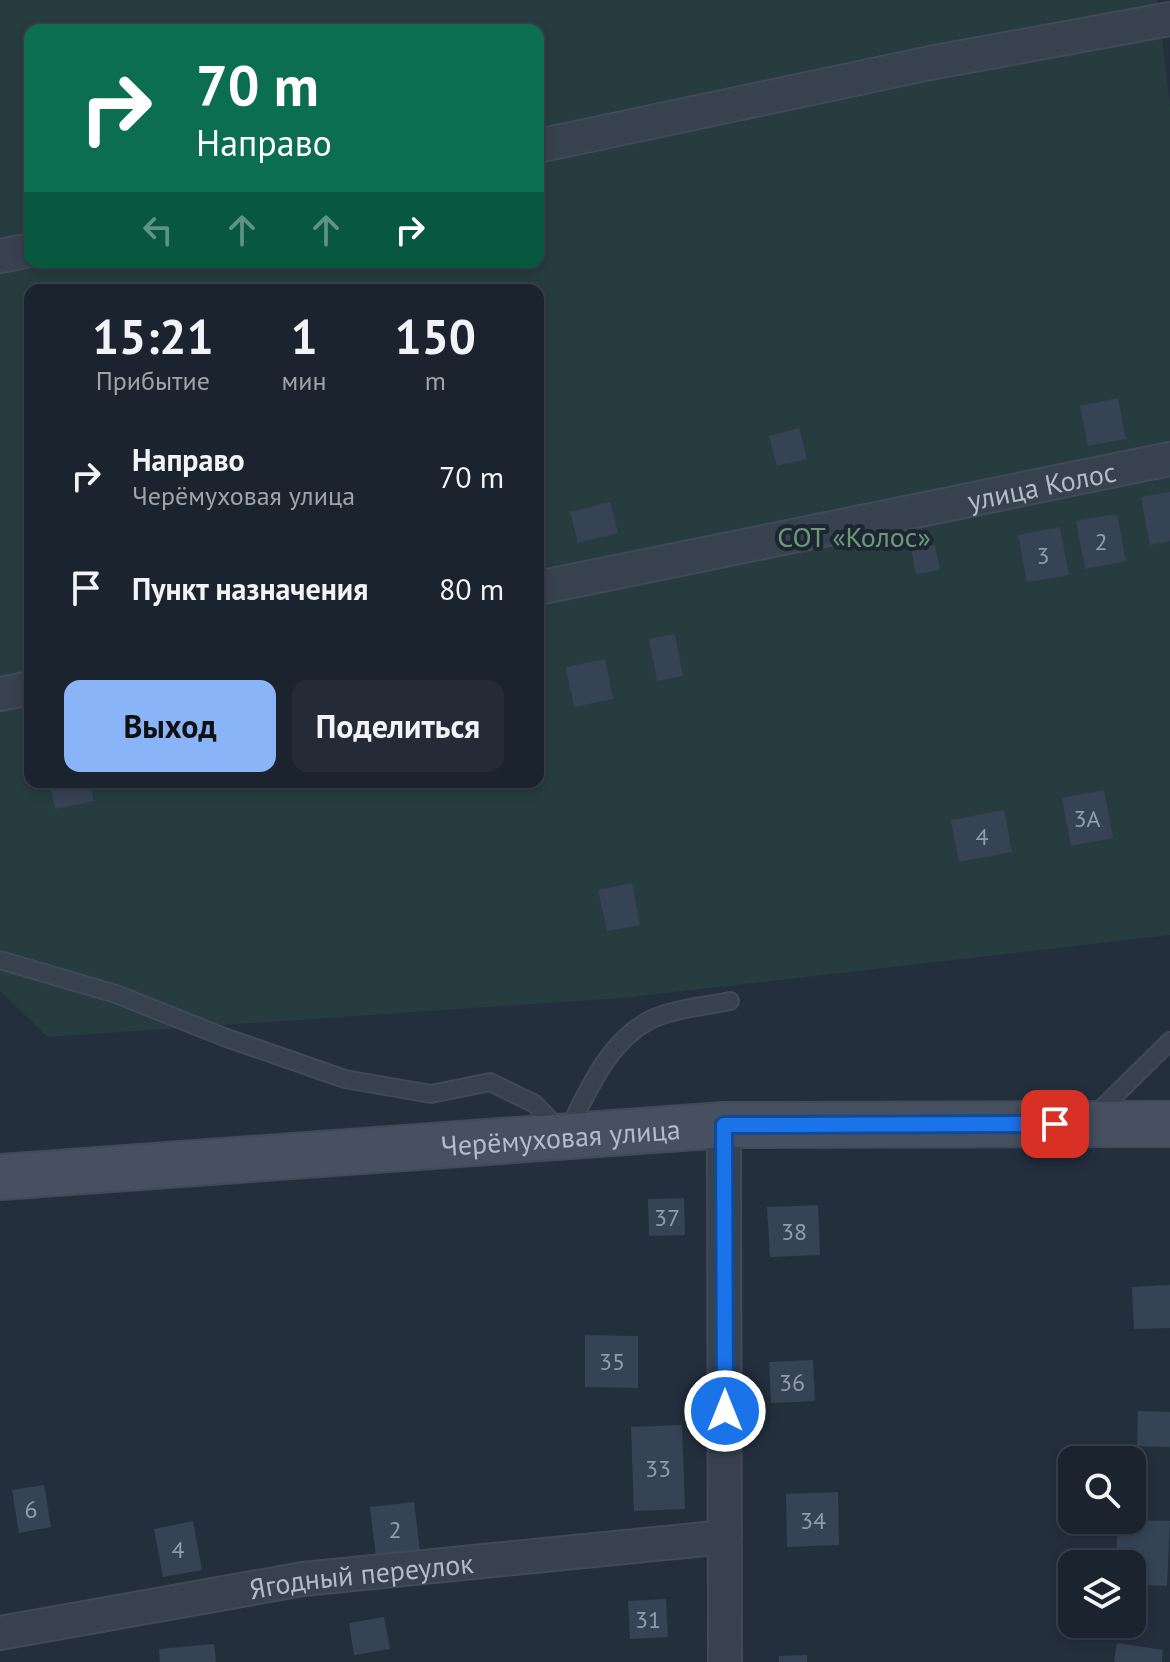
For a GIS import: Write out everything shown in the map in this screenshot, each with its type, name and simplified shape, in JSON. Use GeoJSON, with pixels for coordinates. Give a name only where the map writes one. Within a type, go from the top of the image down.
{"type":"FeatureCollection","features":[{"type":"Feature","properties":{"kind":"street"},"geometry":{"type":"LineString","coordinates":[[544,145],[930,63],[1170,19]]}},
{"type":"Feature","properties":{"kind":"street"},"geometry":{"type":"LineString","coordinates":[[0,256],[24,251]]}},
{"type":"Feature","properties":{"kind":"street","name":"улица Колос"},"geometry":{"type":"LineString","coordinates":[[544,587],[1170,459]]}},
{"type":"Feature","properties":{"kind":"street"},"geometry":{"type":"LineString","coordinates":[[0,694],[24,689]]}},
{"type":"Feature","properties":{"kind":"street","name":"Черёмуховая улица"},"geometry":{"type":"LineString","coordinates":[[0,1177],[724,1125],[1170,1124]]}},
{"type":"Feature","properties":{"kind":"street"},"geometry":{"type":"LineString","coordinates":[[724,1125],[725,1662]]}},
{"type":"Feature","properties":{"kind":"street","name":"Ягодный переулок"},"geometry":{"type":"LineString","coordinates":[[0,1633],[303,1579],[725,1537]]}},
{"type":"Feature","properties":{"kind":"lane"},"geometry":{"type":"LineString","coordinates":[[0,960],[116,994],[224,1037],[345,1079],[431,1094],[490,1082],[535,1104],[565,1136],[601,1067],[618,1044],[635,1030],[653,1018],[730,1001]]}},
{"type":"Feature","properties":{"kind":"lane"},"geometry":{"type":"LineString","coordinates":[[1085,1124],[1170,1041]]}},
{"type":"Feature","properties":{"kind":"green space","name":"СОТ «Колос»"},"geometry":{"type":"Polygon","coordinates":[[[0,0],[1158,0],[1170,106],[1170,935],[622,998],[48,1037],[0,991],[0,0]]]}},
{"type":"Feature","properties":{"kind":"building"},"geometry":{"type":"Polygon","coordinates":[[[1118,398],[1126,439],[1088,446],[1080,406],[1118,398]]]}},
{"type":"Feature","properties":{"kind":"building"},"geometry":{"type":"Polygon","coordinates":[[[799,428],[807,459],[777,466],[769,436],[799,428]]]}},
{"type":"Feature","properties":{"kind":"building"},"geometry":{"type":"Polygon","coordinates":[[[1170,492],[1170,541],[1150,545],[1141,497],[1170,492]]]}},
{"type":"Feature","properties":{"kind":"building"},"geometry":{"type":"Polygon","coordinates":[[[610,502],[618,533],[578,543],[570,512],[610,502]]]}},
{"type":"Feature","properties":{"kind":"building"},"geometry":{"type":"Polygon","coordinates":[[[1117,514],[1126,561],[1085,569],[1076,521],[1117,514]]]}},
{"type":"Feature","properties":{"kind":"building"},"geometry":{"type":"Polygon","coordinates":[[[1060,527],[1069,575],[1027,582],[1018,535],[1060,527]]]}},
{"type":"Feature","properties":{"kind":"building"},"geometry":{"type":"Polygon","coordinates":[[[935,545],[940,570],[916,574],[911,549],[935,545]]]}},
{"type":"Feature","properties":{"kind":"building"},"geometry":{"type":"Polygon","coordinates":[[[675,634],[683,676],[657,681],[649,639],[675,634]]]}},
{"type":"Feature","properties":{"kind":"building"},"geometry":{"type":"Polygon","coordinates":[[[605,659],[613,699],[574,707],[566,667],[605,659]]]}},
{"type":"Feature","properties":{"kind":"building"},"geometry":{"type":"Polygon","coordinates":[[[50,788],[91,788],[94,801],[55,809],[50,788]]]}},
{"type":"Feature","properties":{"kind":"building"},"geometry":{"type":"Polygon","coordinates":[[[1104,790],[1113,838],[1071,846],[1062,798],[1104,790]]]}},
{"type":"Feature","properties":{"kind":"building"},"geometry":{"type":"Polygon","coordinates":[[[1004,810],[1012,852],[959,862],[951,820],[1004,810]]]}},
{"type":"Feature","properties":{"kind":"building"},"geometry":{"type":"Polygon","coordinates":[[[632,883],[640,925],[607,931],[598,890],[632,883]]]}},
{"type":"Feature","properties":{"kind":"building"},"geometry":{"type":"Polygon","coordinates":[[[684,1198],[685,1235],[649,1236],[648,1199],[684,1198]]]}},
{"type":"Feature","properties":{"kind":"building"},"geometry":{"type":"Polygon","coordinates":[[[818,1205],[820,1255],[770,1257],[767,1207],[818,1205]]]}},
{"type":"Feature","properties":{"kind":"building"},"geometry":{"type":"Polygon","coordinates":[[[1170,1285],[1170,1328],[1134,1329],[1132,1287],[1170,1285]]]}},
{"type":"Feature","properties":{"kind":"building"},"geometry":{"type":"Polygon","coordinates":[[[585,1335],[638,1336],[638,1388],[585,1387],[585,1335]]]}},
{"type":"Feature","properties":{"kind":"building"},"geometry":{"type":"Polygon","coordinates":[[[813,1360],[815,1401],[771,1403],[769,1362],[813,1360]]]}},
{"type":"Feature","properties":{"kind":"building"},"geometry":{"type":"Polygon","coordinates":[[[1138,1411],[1170,1412],[1170,1447],[1137,1446],[1138,1411]]]}},
{"type":"Feature","properties":{"kind":"building"},"geometry":{"type":"Polygon","coordinates":[[[682,1425],[685,1509],[634,1511],[631,1427],[682,1425]]]}},
{"type":"Feature","properties":{"kind":"building"},"geometry":{"type":"Polygon","coordinates":[[[44,1485],[51,1527],[19,1533],[12,1490],[44,1485]]]}},
{"type":"Feature","properties":{"kind":"building"},"geometry":{"type":"Polygon","coordinates":[[[838,1492],[839,1545],[787,1547],[786,1494],[838,1492]]]}},
{"type":"Feature","properties":{"kind":"building"},"geometry":{"type":"Polygon","coordinates":[[[414,1502],[420,1551],[376,1557],[370,1507],[414,1502]]]}},
{"type":"Feature","properties":{"kind":"building"},"geometry":{"type":"Polygon","coordinates":[[[193,1521],[202,1570],[163,1577],[154,1529],[193,1521]]]}},
{"type":"Feature","properties":{"kind":"building"},"geometry":{"type":"Polygon","coordinates":[[[1146,1521],[1170,1521],[1167,1586],[1146,1585],[1146,1550],[1117,1550],[1117,1534],[1146,1534],[1146,1521]]]}},
{"type":"Feature","properties":{"kind":"building"},"geometry":{"type":"Polygon","coordinates":[[[666,1599],[668,1637],[630,1639],[628,1601],[666,1599]]]}},
{"type":"Feature","properties":{"kind":"building"},"geometry":{"type":"Polygon","coordinates":[[[384,1617],[390,1649],[354,1655],[349,1623],[384,1617]]]}},
{"type":"Feature","properties":{"kind":"building"},"geometry":{"type":"Polygon","coordinates":[[[1117,1643],[1163,1650],[1162,1662],[1114,1662],[1117,1643]]]}},
{"type":"Feature","properties":{"kind":"building"},"geometry":{"type":"Polygon","coordinates":[[[214,1644],[216,1662],[160,1662],[159,1649],[214,1644]]]}},
{"type":"Feature","properties":{"kind":"building"},"geometry":{"type":"Polygon","coordinates":[[[807,1655],[807,1662],[779,1662],[779,1656],[807,1655]]]}},
{"type":"Feature","properties":{"kind":"route"},"geometry":{"type":"LineString","coordinates":[[725,1411],[724,1125],[1055,1124]]}}]}
